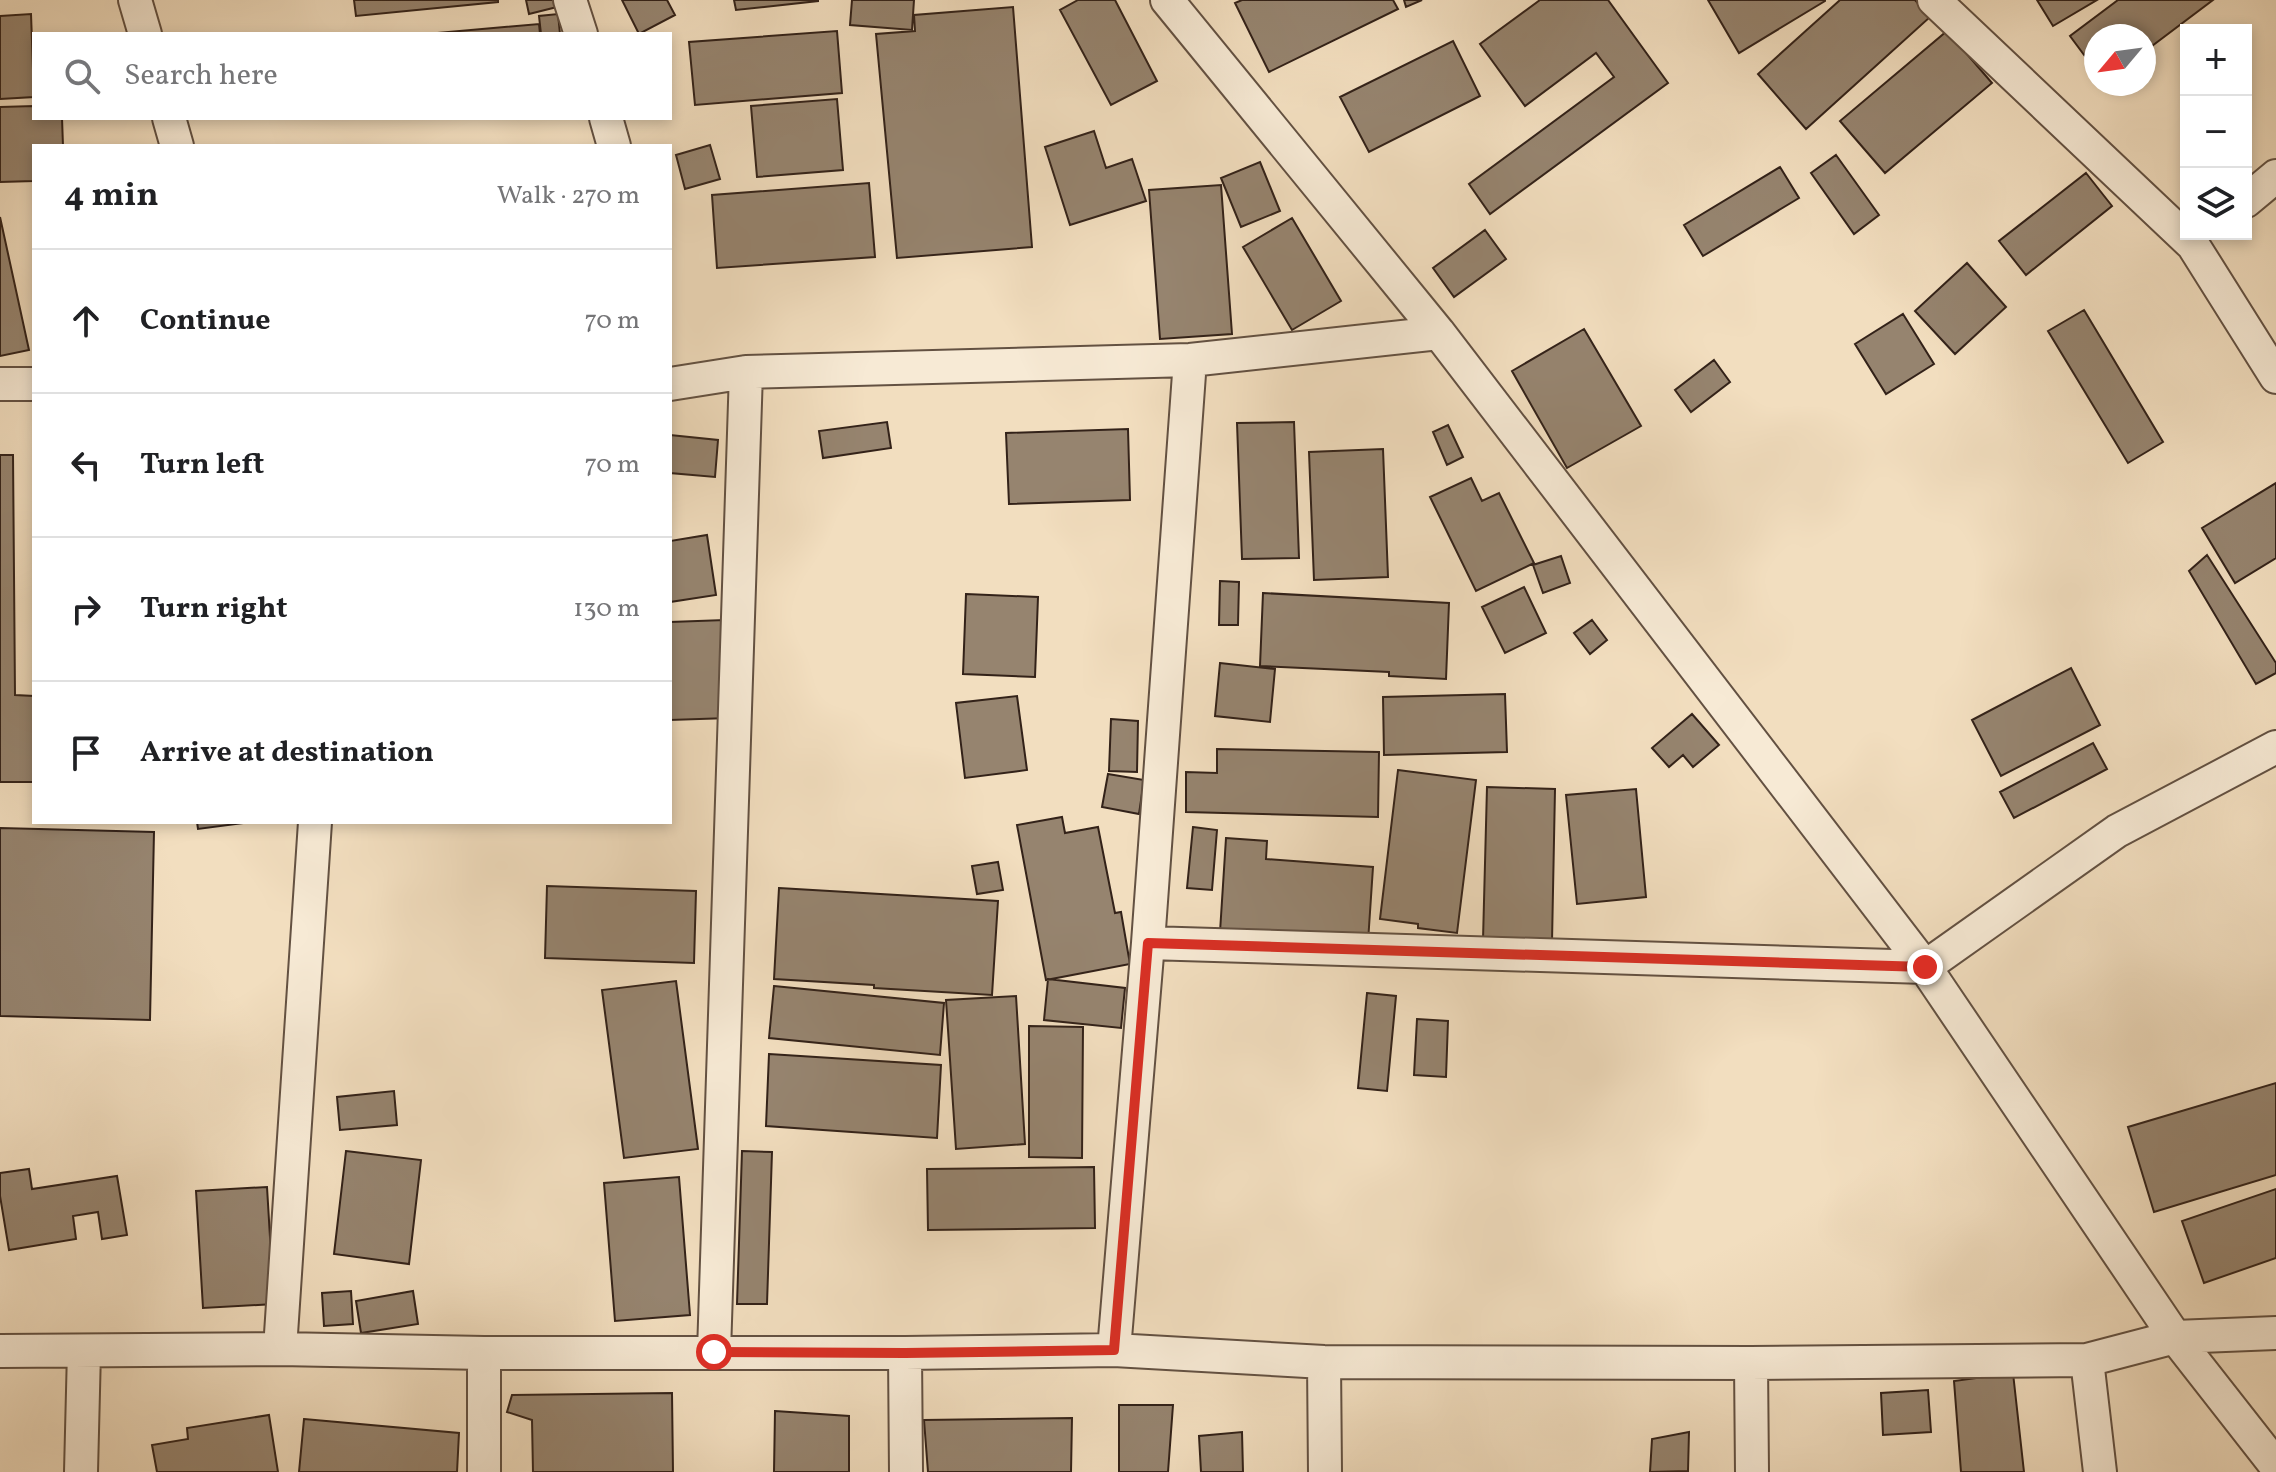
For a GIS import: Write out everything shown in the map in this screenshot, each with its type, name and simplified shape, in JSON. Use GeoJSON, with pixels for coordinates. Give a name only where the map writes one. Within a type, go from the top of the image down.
{"type":"FeatureCollection","features":[{"type":"Feature","properties":{"kind":"street"},"geometry":{"type":"LineString","coordinates":[[135,0],[144,32]]}},
{"type":"Feature","properties":{"kind":"street"},"geometry":{"type":"LineString","coordinates":[[570,0],[580,32]]}},
{"type":"Feature","properties":{"kind":"street"},"geometry":{"type":"LineString","coordinates":[[1167,0],[1439,333],[1925,967],[2175,1337],[2276,1466]]}},
{"type":"Feature","properties":{"kind":"street"},"geometry":{"type":"LineString","coordinates":[[1934,0],[2180,222]]}},
{"type":"Feature","properties":{"kind":"street"},"geometry":{"type":"LineString","coordinates":[[170,120],[176,144]]}},
{"type":"Feature","properties":{"kind":"street"},"geometry":{"type":"LineString","coordinates":[[607,120],[613,144]]}},
{"type":"Feature","properties":{"kind":"street"},"geometry":{"type":"LineString","coordinates":[[2252,196],[2276,176]]}},
{"type":"Feature","properties":{"kind":"street"},"geometry":{"type":"LineString","coordinates":[[2200,240],[2276,377]]}},
{"type":"Feature","properties":{"kind":"street"},"geometry":{"type":"LineString","coordinates":[[672,384],[746,372],[1190,360],[1439,333]]}},
{"type":"Feature","properties":{"kind":"street"},"geometry":{"type":"LineString","coordinates":[[1114,1350],[1148,943],[1190,360]]}},
{"type":"Feature","properties":{"kind":"street"},"geometry":{"type":"LineString","coordinates":[[714,1352],[746,372]]}},
{"type":"Feature","properties":{"kind":"street"},"geometry":{"type":"LineString","coordinates":[[0,384],[32,384]]}},
{"type":"Feature","properties":{"kind":"street"},"geometry":{"type":"LineString","coordinates":[[1148,943],[1925,967],[2117,831],[2276,747]]}},
{"type":"Feature","properties":{"kind":"street"},"geometry":{"type":"LineString","coordinates":[[280,1349],[315,824]]}},
{"type":"Feature","properties":{"kind":"street"},"geometry":{"type":"LineString","coordinates":[[0,1351],[280,1349],[484,1353],[905,1353],[1114,1350],[1324,1362],[1751,1363],[2087,1360],[2175,1337],[2276,1333]]}},
{"type":"Feature","properties":{"kind":"street"},"geometry":{"type":"LineString","coordinates":[[81,1472],[84,1351]]}},
{"type":"Feature","properties":{"kind":"street"},"geometry":{"type":"LineString","coordinates":[[484,1353],[484,1472]]}},
{"type":"Feature","properties":{"kind":"street"},"geometry":{"type":"LineString","coordinates":[[905,1353],[906,1472]]}},
{"type":"Feature","properties":{"kind":"street"},"geometry":{"type":"LineString","coordinates":[[2087,1360],[2100,1472]]}},
{"type":"Feature","properties":{"kind":"street"},"geometry":{"type":"LineString","coordinates":[[1324,1362],[1325,1472]]}},
{"type":"Feature","properties":{"kind":"street"},"geometry":{"type":"LineString","coordinates":[[1751,1363],[1752,1472]]}},
{"type":"Feature","properties":{"kind":"building"},"geometry":{"type":"Polygon","coordinates":[[[354,0],[498,0],[498,2],[356,16],[354,0]]]}},
{"type":"Feature","properties":{"kind":"building"},"geometry":{"type":"Polygon","coordinates":[[[526,0],[555,0],[557,7],[529,14],[526,0]]]}},
{"type":"Feature","properties":{"kind":"building"},"geometry":{"type":"Polygon","coordinates":[[[622,0],[667,0],[675,15],[638,32],[622,0]]]}},
{"type":"Feature","properties":{"kind":"building"},"geometry":{"type":"Polygon","coordinates":[[[734,0],[818,0],[818,1],[736,10],[734,0]]]}},
{"type":"Feature","properties":{"kind":"building"},"geometry":{"type":"Polygon","coordinates":[[[852,0],[914,0],[912,30],[850,25],[852,0]]]}},
{"type":"Feature","properties":{"kind":"building"},"geometry":{"type":"Polygon","coordinates":[[[1078,0],[1115,0],[1157,81],[1111,105],[1060,10],[1078,0]]]}},
{"type":"Feature","properties":{"kind":"building"},"geometry":{"type":"Polygon","coordinates":[[[1242,0],[1393,0],[1398,9],[1269,72],[1235,3],[1242,0]]]}},
{"type":"Feature","properties":{"kind":"building"},"geometry":{"type":"Polygon","coordinates":[[[1404,0],[1422,0],[1406,7],[1404,0]]]}},
{"type":"Feature","properties":{"kind":"building"},"geometry":{"type":"Polygon","coordinates":[[[1540,0],[1608,0],[1668,83],[1490,214],[1469,184],[1614,77],[1596,53],[1525,106],[1480,44],[1540,0]]]}},
{"type":"Feature","properties":{"kind":"building"},"geometry":{"type":"Polygon","coordinates":[[[1708,0],[1825,0],[1825,1],[1739,53],[1708,0]]]}},
{"type":"Feature","properties":{"kind":"building"},"geometry":{"type":"Polygon","coordinates":[[[1840,0],[1915,0],[1930,17],[1806,129],[1758,74],[1840,0]]]}},
{"type":"Feature","properties":{"kind":"building"},"geometry":{"type":"Polygon","coordinates":[[[2037,0],[2097,0],[2053,26],[2037,0]]]}},
{"type":"Feature","properties":{"kind":"building"},"geometry":{"type":"Polygon","coordinates":[[[2118,0],[2213,0],[2156,43],[2156,24],[2086,24],[2118,0]]]}},
{"type":"Feature","properties":{"kind":"building"},"geometry":{"type":"Polygon","coordinates":[[[1013,7],[1032,247],[897,258],[876,34],[915,31],[914,15],[1013,7]]]}},
{"type":"Feature","properties":{"kind":"building"},"geometry":{"type":"Polygon","coordinates":[[[31,14],[32,97],[0,99],[0,16],[31,14]]]}},
{"type":"Feature","properties":{"kind":"building"},"geometry":{"type":"Polygon","coordinates":[[[558,14],[560,32],[541,32],[539,16],[558,14]]]}},
{"type":"Feature","properties":{"kind":"building"},"geometry":{"type":"Polygon","coordinates":[[[539,24],[540,32],[449,32],[539,24]]]}},
{"type":"Feature","properties":{"kind":"building"},"geometry":{"type":"Polygon","coordinates":[[[2084,26],[2084,55],[2070,36],[2084,26]]]}},
{"type":"Feature","properties":{"kind":"building"},"geometry":{"type":"Polygon","coordinates":[[[837,31],[842,93],[695,105],[689,42],[837,31]]]}},
{"type":"Feature","properties":{"kind":"building"},"geometry":{"type":"Polygon","coordinates":[[[1947,31],[1992,83],[1885,173],[1840,121],[1947,31]]]}},
{"type":"Feature","properties":{"kind":"building"},"geometry":{"type":"Polygon","coordinates":[[[1453,41],[1480,96],[1369,152],[1340,97],[1453,41]]]}},
{"type":"Feature","properties":{"kind":"building"},"geometry":{"type":"Polygon","coordinates":[[[837,99],[843,170],[757,177],[751,106],[837,99]]]}},
{"type":"Feature","properties":{"kind":"building"},"geometry":{"type":"Polygon","coordinates":[[[32,106],[32,120],[62,120],[63,144],[32,144],[32,181],[0,182],[0,107],[32,106]]]}},
{"type":"Feature","properties":{"kind":"building"},"geometry":{"type":"Polygon","coordinates":[[[1094,131],[1106,168],[1132,159],[1146,201],[1070,225],[1045,147],[1094,131]]]}},
{"type":"Feature","properties":{"kind":"building"},"geometry":{"type":"Polygon","coordinates":[[[710,145],[720,179],[685,189],[676,155],[710,145]]]}},
{"type":"Feature","properties":{"kind":"building"},"geometry":{"type":"Polygon","coordinates":[[[1836,155],[1879,215],[1854,234],[1811,173],[1836,155]]]}},
{"type":"Feature","properties":{"kind":"building"},"geometry":{"type":"Polygon","coordinates":[[[1260,162],[1280,211],[1241,227],[1221,178],[1260,162]]]}},
{"type":"Feature","properties":{"kind":"building"},"geometry":{"type":"Polygon","coordinates":[[[1780,167],[1799,198],[1703,256],[1684,225],[1780,167]]]}},
{"type":"Feature","properties":{"kind":"building"},"geometry":{"type":"Polygon","coordinates":[[[2086,173],[2112,206],[2026,275],[1999,241],[2086,173]]]}},
{"type":"Feature","properties":{"kind":"building"},"geometry":{"type":"Polygon","coordinates":[[[869,183],[875,257],[717,268],[712,195],[869,183]]]}},
{"type":"Feature","properties":{"kind":"building"},"geometry":{"type":"Polygon","coordinates":[[[1221,185],[1232,334],[1160,339],[1149,190],[1221,185]]]}},
{"type":"Feature","properties":{"kind":"building"},"geometry":{"type":"Polygon","coordinates":[[[0,217],[29,350],[0,356],[0,217]]]}},
{"type":"Feature","properties":{"kind":"building"},"geometry":{"type":"Polygon","coordinates":[[[1292,218],[1341,301],[1292,330],[1243,247],[1292,218]]]}},
{"type":"Feature","properties":{"kind":"building"},"geometry":{"type":"Polygon","coordinates":[[[1485,230],[1506,259],[1454,297],[1433,268],[1485,230]]]}},
{"type":"Feature","properties":{"kind":"building"},"geometry":{"type":"Polygon","coordinates":[[[1967,263],[2006,307],[1955,354],[1915,311],[1967,263]]]}},
{"type":"Feature","properties":{"kind":"building"},"geometry":{"type":"Polygon","coordinates":[[[2084,310],[2163,442],[2128,463],[2048,331],[2084,310]]]}},
{"type":"Feature","properties":{"kind":"building"},"geometry":{"type":"Polygon","coordinates":[[[1903,314],[1934,364],[1886,394],[1855,344],[1903,314]]]}},
{"type":"Feature","properties":{"kind":"building"},"geometry":{"type":"Polygon","coordinates":[[[1584,329],[1641,426],[1567,468],[1512,371],[1584,329]]]}},
{"type":"Feature","properties":{"kind":"building"},"geometry":{"type":"Polygon","coordinates":[[[1714,360],[1730,382],[1691,412],[1675,390],[1714,360]]]}},
{"type":"Feature","properties":{"kind":"building"},"geometry":{"type":"Polygon","coordinates":[[[887,422],[891,448],[823,458],[819,431],[887,422]]]}},
{"type":"Feature","properties":{"kind":"building"},"geometry":{"type":"Polygon","coordinates":[[[1294,422],[1299,558],[1242,559],[1237,423],[1294,422]]]}},
{"type":"Feature","properties":{"kind":"building"},"geometry":{"type":"Polygon","coordinates":[[[1448,425],[1463,457],[1447,465],[1433,432],[1448,425]]]}},
{"type":"Feature","properties":{"kind":"building"},"geometry":{"type":"Polygon","coordinates":[[[1128,429],[1130,500],[1009,504],[1006,433],[1128,429]]]}},
{"type":"Feature","properties":{"kind":"building"},"geometry":{"type":"Polygon","coordinates":[[[672,435],[718,440],[715,477],[672,473],[672,435]]]}},
{"type":"Feature","properties":{"kind":"building"},"geometry":{"type":"Polygon","coordinates":[[[1383,449],[1388,577],[1314,580],[1309,452],[1383,449]]]}},
{"type":"Feature","properties":{"kind":"building"},"geometry":{"type":"Polygon","coordinates":[[[0,455],[13,455],[15,695],[32,696],[32,782],[0,782],[0,455]]]}},
{"type":"Feature","properties":{"kind":"building"},"geometry":{"type":"Polygon","coordinates":[[[1471,478],[1482,501],[1499,493],[1534,563],[1476,591],[1430,497],[1471,478]]]}},
{"type":"Feature","properties":{"kind":"building"},"geometry":{"type":"Polygon","coordinates":[[[2276,483],[2276,558],[2235,583],[2202,528],[2276,483]]]}},
{"type":"Feature","properties":{"kind":"building"},"geometry":{"type":"Polygon","coordinates":[[[707,535],[716,595],[672,602],[672,541],[707,535]]]}},
{"type":"Feature","properties":{"kind":"building"},"geometry":{"type":"Polygon","coordinates":[[[2207,555],[2276,663],[2276,673],[2256,684],[2189,571],[2207,555]]]}},
{"type":"Feature","properties":{"kind":"building"},"geometry":{"type":"Polygon","coordinates":[[[1561,556],[1570,583],[1543,593],[1533,565],[1561,556]]]}},
{"type":"Feature","properties":{"kind":"building"},"geometry":{"type":"Polygon","coordinates":[[[1220,581],[1239,582],[1238,625],[1219,625],[1220,581]]]}},
{"type":"Feature","properties":{"kind":"building"},"geometry":{"type":"Polygon","coordinates":[[[1524,587],[1546,633],[1505,653],[1482,607],[1524,587]]]}},
{"type":"Feature","properties":{"kind":"building"},"geometry":{"type":"Polygon","coordinates":[[[1263,593],[1449,603],[1446,679],[1389,676],[1389,672],[1260,666],[1263,593]]]}},
{"type":"Feature","properties":{"kind":"building"},"geometry":{"type":"Polygon","coordinates":[[[966,594],[1038,597],[1035,677],[963,674],[966,594]]]}},
{"type":"Feature","properties":{"kind":"building"},"geometry":{"type":"Polygon","coordinates":[[[725,620],[729,718],[672,720],[672,622],[725,620]]]}},
{"type":"Feature","properties":{"kind":"building"},"geometry":{"type":"Polygon","coordinates":[[[1592,620],[1607,640],[1590,654],[1574,633],[1592,620]]]}},
{"type":"Feature","properties":{"kind":"building"},"geometry":{"type":"Polygon","coordinates":[[[1220,663],[1275,669],[1270,722],[1215,716],[1220,663]]]}},
{"type":"Feature","properties":{"kind":"building"},"geometry":{"type":"Polygon","coordinates":[[[2071,668],[2100,725],[2001,776],[1972,720],[2071,668]]]}},
{"type":"Feature","properties":{"kind":"building"},"geometry":{"type":"Polygon","coordinates":[[[1505,694],[1507,752],[1384,755],[1383,697],[1505,694]]]}},
{"type":"Feature","properties":{"kind":"building"},"geometry":{"type":"Polygon","coordinates":[[[1017,696],[1027,770],[965,778],[956,703],[1017,696]]]}},
{"type":"Feature","properties":{"kind":"building"},"geometry":{"type":"Polygon","coordinates":[[[1692,714],[1719,745],[1693,767],[1683,755],[1669,767],[1652,748],[1692,714]]]}},
{"type":"Feature","properties":{"kind":"building"},"geometry":{"type":"Polygon","coordinates":[[[1111,719],[1138,721],[1137,772],[1109,771],[1111,719]]]}},
{"type":"Feature","properties":{"kind":"building"},"geometry":{"type":"Polygon","coordinates":[[[2093,743],[2107,769],[2014,818],[2000,792],[2093,743]]]}},
{"type":"Feature","properties":{"kind":"building"},"geometry":{"type":"Polygon","coordinates":[[[1217,749],[1379,752],[1378,817],[1186,812],[1186,772],[1217,773],[1217,749]]]}},
{"type":"Feature","properties":{"kind":"building"},"geometry":{"type":"Polygon","coordinates":[[[1398,770],[1476,780],[1457,933],[1380,919],[1398,770]]]}},
{"type":"Feature","properties":{"kind":"building"},"geometry":{"type":"Polygon","coordinates":[[[1108,774],[1144,780],[1139,814],[1102,807],[1108,774]]]}},
{"type":"Feature","properties":{"kind":"building"},"geometry":{"type":"Polygon","coordinates":[[[1487,787],[1555,789],[1552,942],[1483,940],[1487,787]]]}},
{"type":"Feature","properties":{"kind":"building"},"geometry":{"type":"Polygon","coordinates":[[[1636,789],[1646,897],[1577,904],[1566,795],[1636,789]]]}},
{"type":"Feature","properties":{"kind":"building"},"geometry":{"type":"Polygon","coordinates":[[[1062,817],[1065,833],[1098,827],[1115,913],[1121,912],[1130,964],[1046,980],[1017,825],[1062,817]]]}},
{"type":"Feature","properties":{"kind":"building"},"geometry":{"type":"Polygon","coordinates":[[[197,824],[236,824],[198,829],[197,824]]]}},
{"type":"Feature","properties":{"kind":"building"},"geometry":{"type":"Polygon","coordinates":[[[1193,827],[1217,830],[1212,890],[1187,888],[1193,827]]]}},
{"type":"Feature","properties":{"kind":"building"},"geometry":{"type":"Polygon","coordinates":[[[0,828],[154,832],[150,1020],[0,1016],[0,828]]]}},
{"type":"Feature","properties":{"kind":"building"},"geometry":{"type":"Polygon","coordinates":[[[1226,838],[1267,841],[1266,859],[1373,867],[1368,942],[1220,932],[1226,838]]]}},
{"type":"Feature","properties":{"kind":"building"},"geometry":{"type":"Polygon","coordinates":[[[998,862],[1003,890],[977,894],[972,866],[998,862]]]}},
{"type":"Feature","properties":{"kind":"building"},"geometry":{"type":"Polygon","coordinates":[[[547,886],[696,891],[694,963],[545,958],[547,886]]]}},
{"type":"Feature","properties":{"kind":"building"},"geometry":{"type":"Polygon","coordinates":[[[779,888],[998,901],[992,995],[774,979],[779,888]]]}},
{"type":"Feature","properties":{"kind":"building"},"geometry":{"type":"Polygon","coordinates":[[[1048,979],[1125,988],[1121,1028],[1044,1020],[1048,979]]]}},
{"type":"Feature","properties":{"kind":"building"},"geometry":{"type":"Polygon","coordinates":[[[676,981],[698,1149],[624,1158],[602,990],[676,981]]]}},
{"type":"Feature","properties":{"kind":"building"},"geometry":{"type":"Polygon","coordinates":[[[774,986],[944,1003],[940,1055],[769,1038],[774,986]]]}},
{"type":"Feature","properties":{"kind":"building"},"geometry":{"type":"Polygon","coordinates":[[[1367,993],[1396,996],[1387,1091],[1358,1088],[1367,993]]]}},
{"type":"Feature","properties":{"kind":"building"},"geometry":{"type":"Polygon","coordinates":[[[1016,996],[1025,1144],[956,1149],[946,1000],[1016,996]]]}},
{"type":"Feature","properties":{"kind":"building"},"geometry":{"type":"Polygon","coordinates":[[[1417,1019],[1448,1021],[1446,1077],[1414,1075],[1417,1019]]]}},
{"type":"Feature","properties":{"kind":"building"},"geometry":{"type":"Polygon","coordinates":[[[1029,1026],[1083,1027],[1082,1158],[1029,1157],[1029,1026]]]}},
{"type":"Feature","properties":{"kind":"building"},"geometry":{"type":"Polygon","coordinates":[[[769,1054],[941,1065],[937,1138],[766,1126],[769,1054]]]}},
{"type":"Feature","properties":{"kind":"building"},"geometry":{"type":"Polygon","coordinates":[[[2276,1083],[2276,1175],[2154,1212],[2128,1127],[2276,1083]]]}},
{"type":"Feature","properties":{"kind":"building"},"geometry":{"type":"Polygon","coordinates":[[[394,1091],[397,1125],[340,1130],[337,1097],[394,1091]]]}},
{"type":"Feature","properties":{"kind":"building"},"geometry":{"type":"Polygon","coordinates":[[[346,1151],[421,1160],[409,1264],[334,1254],[346,1151]]]}},
{"type":"Feature","properties":{"kind":"building"},"geometry":{"type":"Polygon","coordinates":[[[742,1151],[772,1152],[767,1304],[737,1304],[742,1151]]]}},
{"type":"Feature","properties":{"kind":"building"},"geometry":{"type":"Polygon","coordinates":[[[1094,1167],[1095,1228],[928,1230],[927,1169],[1094,1167]]]}},
{"type":"Feature","properties":{"kind":"building"},"geometry":{"type":"Polygon","coordinates":[[[29,1169],[32,1189],[117,1176],[127,1235],[102,1239],[98,1212],[73,1216],[76,1239],[9,1250],[0,1196],[0,1173],[29,1169]]]}},
{"type":"Feature","properties":{"kind":"building"},"geometry":{"type":"Polygon","coordinates":[[[679,1177],[690,1315],[615,1321],[604,1183],[679,1177]]]}},
{"type":"Feature","properties":{"kind":"building"},"geometry":{"type":"Polygon","coordinates":[[[267,1187],[274,1304],[203,1308],[196,1191],[267,1187]]]}},
{"type":"Feature","properties":{"kind":"building"},"geometry":{"type":"Polygon","coordinates":[[[2276,1189],[2276,1258],[2204,1283],[2182,1221],[2276,1189]]]}},
{"type":"Feature","properties":{"kind":"building"},"geometry":{"type":"Polygon","coordinates":[[[351,1291],[353,1324],[324,1326],[322,1293],[351,1291]]]}},
{"type":"Feature","properties":{"kind":"building"},"geometry":{"type":"Polygon","coordinates":[[[413,1291],[418,1324],[361,1333],[356,1301],[413,1291]]]}},
{"type":"Feature","properties":{"kind":"building"},"geometry":{"type":"Polygon","coordinates":[[[2013,1373],[2024,1472],[1961,1472],[1954,1381],[2013,1373]]]}},
{"type":"Feature","properties":{"kind":"building"},"geometry":{"type":"Polygon","coordinates":[[[1928,1390],[1931,1432],[1883,1435],[1881,1393],[1928,1390]]]}},
{"type":"Feature","properties":{"kind":"building"},"geometry":{"type":"Polygon","coordinates":[[[672,1393],[673,1472],[533,1472],[532,1420],[507,1412],[512,1395],[672,1393]]]}},
{"type":"Feature","properties":{"kind":"building"},"geometry":{"type":"Polygon","coordinates":[[[1119,1405],[1173,1405],[1168,1472],[1119,1472],[1119,1405]]]}},
{"type":"Feature","properties":{"kind":"building"},"geometry":{"type":"Polygon","coordinates":[[[775,1411],[849,1416],[849,1472],[774,1472],[775,1411]]]}},
{"type":"Feature","properties":{"kind":"building"},"geometry":{"type":"Polygon","coordinates":[[[269,1415],[278,1472],[157,1472],[152,1445],[188,1439],[187,1428],[269,1415]]]}},
{"type":"Feature","properties":{"kind":"building"},"geometry":{"type":"Polygon","coordinates":[[[1072,1418],[1071,1472],[928,1472],[924,1420],[1072,1418]]]}},
{"type":"Feature","properties":{"kind":"building"},"geometry":{"type":"Polygon","coordinates":[[[304,1419],[459,1433],[457,1472],[299,1472],[304,1419]]]}},
{"type":"Feature","properties":{"kind":"building"},"geometry":{"type":"Polygon","coordinates":[[[1242,1432],[1243,1472],[1201,1472],[1199,1436],[1242,1432]]]}},
{"type":"Feature","properties":{"kind":"building"},"geometry":{"type":"Polygon","coordinates":[[[1689,1432],[1688,1471],[1650,1472],[1652,1439],[1689,1432]]]}},
{"type":"Feature","properties":{"kind":"route"},"geometry":{"type":"LineString","coordinates":[[714,1352],[1114,1350],[1148,943],[1925,967]]}}]}
